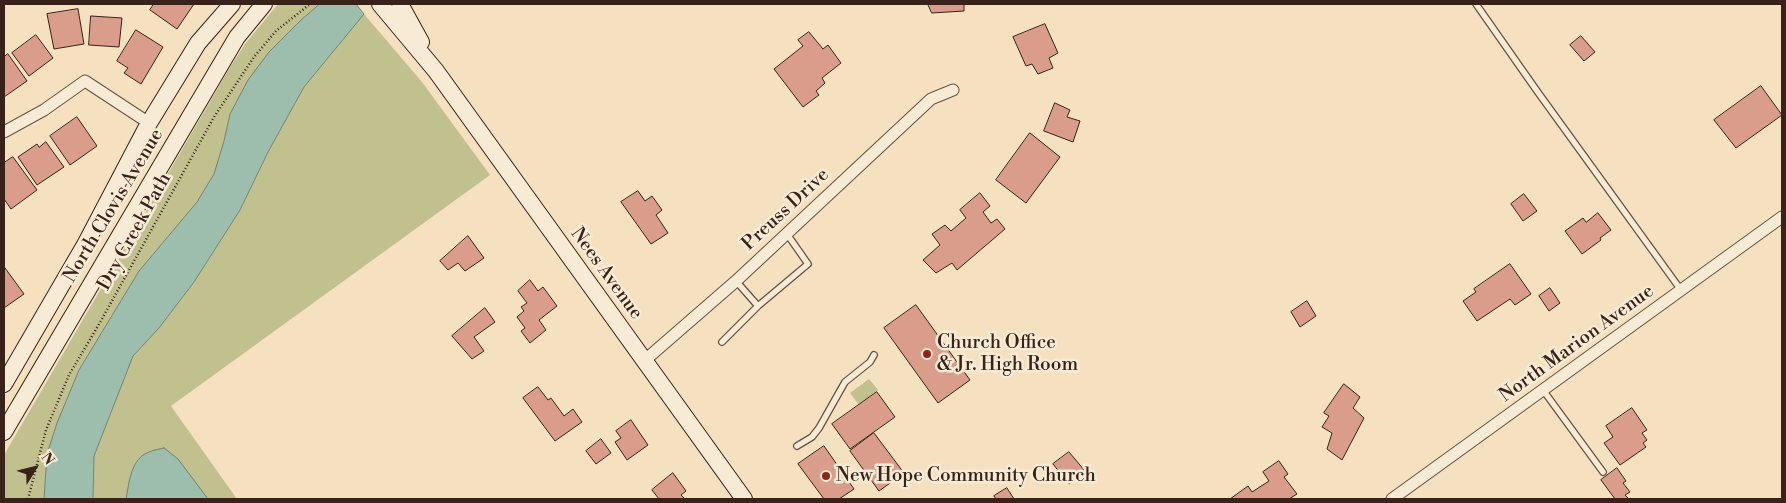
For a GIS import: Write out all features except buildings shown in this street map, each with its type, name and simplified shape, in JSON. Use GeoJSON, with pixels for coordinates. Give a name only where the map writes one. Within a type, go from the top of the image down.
{"type":"FeatureCollection","features":[{"type":"Feature","properties":{"kind":"main road","name":"North Clovis Avenue"},"geometry":{"type":"LineString","coordinates":[[4,384],[86,242],[149,123],[198,43],[232,4]]}},
{"type":"Feature","properties":{"kind":"main road","name":"North Clovis Avenue"},"geometry":{"type":"LineString","coordinates":[[4,432],[237,37],[264,4]]}},
{"type":"Feature","properties":{"kind":"main road","name":"Nees Avenue"},"geometry":{"type":"LineString","coordinates":[[380,4],[436,71],[744,499]]}},
{"type":"Feature","properties":{"kind":"main road","name":"Nees Avenue"},"geometry":{"type":"LineString","coordinates":[[400,4],[436,71]]}},
{"type":"Feature","properties":{"kind":"street"},"geometry":{"type":"LineString","coordinates":[[4,132],[44,110],[85,81],[149,123]]}},
{"type":"Feature","properties":{"kind":"street","name":"Preuss Drive"},"geometry":{"type":"LineString","coordinates":[[644,361],[736,281],[931,99],[953,90]]}},
{"type":"Feature","properties":{"kind":"street","name":"North Marion Avenue"},"geometry":{"type":"LineString","coordinates":[[1392,499],[1782,217]]}},
{"type":"Feature","properties":{"kind":"lane"},"geometry":{"type":"LineString","coordinates":[[1476,4],[1681,290]]}},
{"type":"Feature","properties":{"kind":"lane"},"geometry":{"type":"LineString","coordinates":[[722,342],[758,306],[808,264],[786,234]]}},
{"type":"Feature","properties":{"kind":"lane"},"geometry":{"type":"LineString","coordinates":[[736,281],[758,306]]}},
{"type":"Feature","properties":{"kind":"lane"},"geometry":{"type":"LineString","coordinates":[[797,446],[812,437],[845,382],[870,362],[874,355]]}},
{"type":"Feature","properties":{"kind":"lane"},"geometry":{"type":"LineString","coordinates":[[1543,390],[1603,472]]}},
{"type":"Feature","properties":{"kind":"path","name":"Dry Creek Path"},"geometry":{"type":"LineString","coordinates":[[28,499],[46,430],[69,375],[214,117],[254,57],[276,31],[310,4]]}},
{"type":"Feature","properties":{"kind":"green space"},"geometry":{"type":"Polygon","coordinates":[[[278,4],[320,4],[269,52],[230,114],[214,174],[197,202],[139,271],[79,370],[57,423],[47,454],[44,499],[4,499],[4,455],[229,69],[245,44],[278,4]]]}},
{"type":"Feature","properties":{"kind":"green space"},"geometry":{"type":"Polygon","coordinates":[[[364,14],[422,82],[490,175],[171,406],[237,499],[93,499],[94,456],[133,356],[159,328],[194,282],[240,210],[268,152],[304,87],[364,14]]]}},
{"type":"Feature","properties":{"kind":"green space"},"geometry":{"type":"Polygon","coordinates":[[[869,379],[878,390],[859,405],[850,393],[869,379]]]}},
{"type":"Feature","properties":{"kind":"shaded area"},"geometry":{"type":"Polygon","coordinates":[[[320,4],[356,4],[364,14],[304,87],[268,152],[240,210],[194,282],[159,328],[133,356],[94,456],[93,499],[44,499],[47,454],[57,423],[79,370],[139,271],[197,202],[214,174],[230,114],[248,80],[269,52],[320,4]]]}},
{"type":"Feature","properties":{"kind":"shaded area"},"geometry":{"type":"Polygon","coordinates":[[[164,448],[178,459],[208,499],[126,499],[132,472],[138,460],[149,452],[164,448]]]}},
{"type":"Feature","properties":{"kind":"place","name":"Church Office & Jr. High Room"},"geometry":{"type":"Point","coordinates":[927,354]}},
{"type":"Feature","properties":{"kind":"place","name":"New Hope Community Church"},"geometry":{"type":"Point","coordinates":[826,476]}}]}
